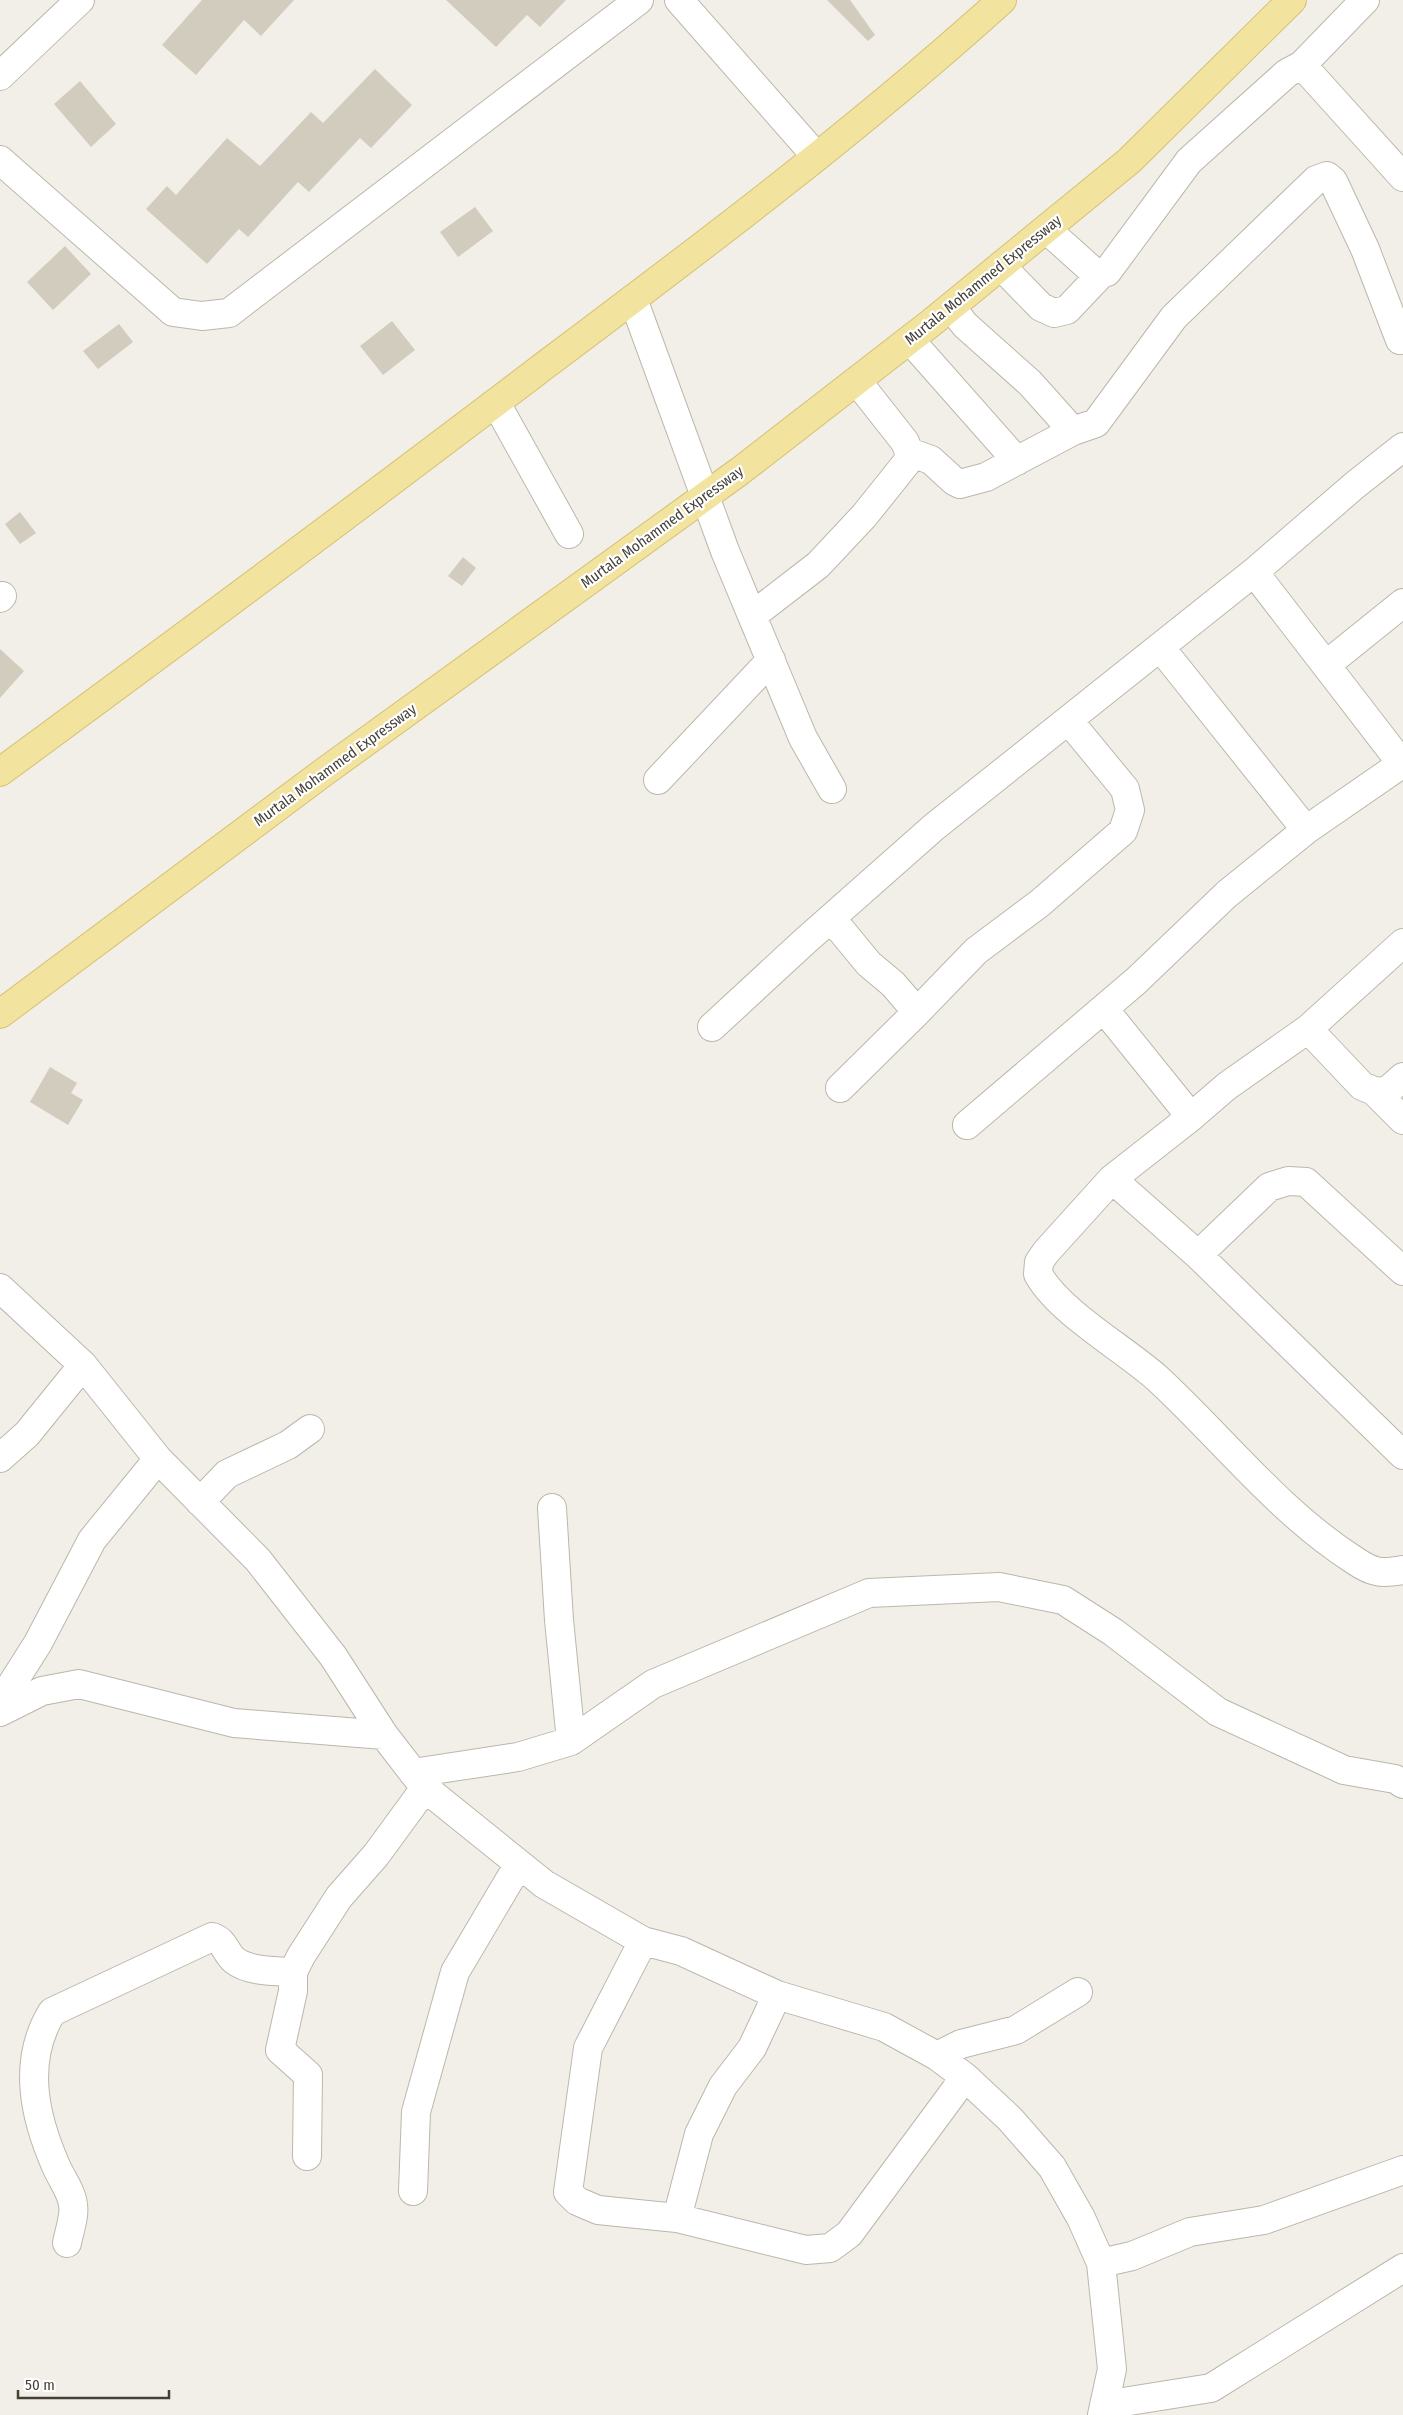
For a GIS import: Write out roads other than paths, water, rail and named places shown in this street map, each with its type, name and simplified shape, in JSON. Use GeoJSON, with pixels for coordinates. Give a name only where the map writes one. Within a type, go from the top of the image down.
{"type":"FeatureCollection","features":[{"type":"Feature","properties":{"kind":"main road"},"geometry":{"type":"LineString","coordinates":[[0,772],[247,591],[726,229],[917,76],[1002,0]]}},
{"type":"Feature","properties":{"kind":"main road","name":"Murtala Mohammed Expressway"},"geometry":{"type":"LineString","coordinates":[[0,1014],[324,772],[705,496],[910,340],[1129,161],[1292,0]]}},
{"type":"Feature","properties":{"kind":"street"},"geometry":{"type":"LineString","coordinates":[[0,76],[80,0]]}},
{"type":"Feature","properties":{"kind":"street"},"geometry":{"type":"LineString","coordinates":[[0,160],[173,312],[202,316],[229,312],[639,0]]}},
{"type":"Feature","properties":{"kind":"street"},"geometry":{"type":"LineString","coordinates":[[679,0],[816,156]]}},
{"type":"Feature","properties":{"kind":"street"},"geometry":{"type":"LineString","coordinates":[[1001,266],[1041,306],[1054,313],[1067,310],[1102,273],[1107,272],[1189,161],[1287,73],[1302,65],[1365,0]]}},
{"type":"Feature","properties":{"kind":"street"},"geometry":{"type":"LineString","coordinates":[[1302,65],[1403,177]]}},
{"type":"Feature","properties":{"kind":"street"},"geometry":{"type":"LineString","coordinates":[[909,452],[931,460],[954,481],[960,484],[986,477],[1073,431],[1096,423],[1174,317],[1316,180],[1327,176],[1333,182],[1365,250],[1400,340]]}},
{"type":"Feature","properties":{"kind":"street"},"geometry":{"type":"LineString","coordinates":[[1046,229],[1093,271],[1102,273]]}},
{"type":"Feature","properties":{"kind":"street"},"geometry":{"type":"LineString","coordinates":[[633,299],[725,551],[803,738],[832,789]]}},
{"type":"Feature","properties":{"kind":"street"},"geometry":{"type":"LineString","coordinates":[[951,307],[965,325],[1030,383],[1073,431]]}},
{"type":"Feature","properties":{"kind":"street"},"geometry":{"type":"LineString","coordinates":[[910,340],[1017,461]]}},
{"type":"Feature","properties":{"kind":"street"},"geometry":{"type":"LineString","coordinates":[[753,616],[824,558],[864,516],[908,460],[909,452],[905,442],[857,381]]}},
{"type":"Feature","properties":{"kind":"street"},"geometry":{"type":"LineString","coordinates":[[496,403],[569,534]]}},
{"type":"Feature","properties":{"kind":"street"},"geometry":{"type":"LineString","coordinates":[[712,1027],[934,827],[1254,572],[1355,485],[1403,447]]}},
{"type":"Feature","properties":{"kind":"street"},"geometry":{"type":"LineString","coordinates":[[967,1126],[1104,1009],[1227,894],[1306,830],[1402,764],[1254,572]]}},
{"type":"Feature","properties":{"kind":"street"},"geometry":{"type":"LineString","coordinates":[[1326,665],[1403,603]]}},
{"type":"Feature","properties":{"kind":"street"},"geometry":{"type":"LineString","coordinates":[[1160,647],[1306,830]]}},
{"type":"Feature","properties":{"kind":"street"},"geometry":{"type":"LineString","coordinates":[[658,780],[771,660]]}},
{"type":"Feature","properties":{"kind":"street"},"geometry":{"type":"LineString","coordinates":[[840,1088],[976,951],[1040,903],[1123,831],[1130,810],[1125,789],[1069,721]]}},
{"type":"Feature","properties":{"kind":"street"},"geometry":{"type":"LineString","coordinates":[[831,918],[869,964],[894,984],[917,1012]]}},
{"type":"Feature","properties":{"kind":"street"},"geometry":{"type":"LineString","coordinates":[[1403,943],[1308,1029],[1226,1086],[1191,1117],[1112,1179],[1039,1262],[1038,1274],[1043,1284],[1056,1298],[1156,1378],[1233,1456],[1316,1532],[1354,1561],[1378,1574],[1403,1570]]}},
{"type":"Feature","properties":{"kind":"street"},"geometry":{"type":"LineString","coordinates":[[1104,1009],[1191,1117]]}},
{"type":"Feature","properties":{"kind":"street"},"geometry":{"type":"LineString","coordinates":[[1308,1029],[1362,1086],[1374,1091],[1386,1092],[1403,1077]]}},
{"type":"Feature","properties":{"kind":"street"},"geometry":{"type":"LineString","coordinates":[[1374,1091],[1403,1120]]}},
{"type":"Feature","properties":{"kind":"street"},"geometry":{"type":"LineString","coordinates":[[1112,1179],[1198,1255],[1403,1454]]}},
{"type":"Feature","properties":{"kind":"street"},"geometry":{"type":"LineString","coordinates":[[1198,1255],[1269,1187],[1288,1181],[1306,1182],[1403,1271]]}},
{"type":"Feature","properties":{"kind":"street"},"geometry":{"type":"LineString","coordinates":[[0,1288],[83,1365],[158,1459],[264,1568],[333,1656],[384,1735],[419,1781],[544,1884],[643,1941],[681,1951],[776,1995],[884,2027],[937,2056],[965,2077],[1010,2119],[1052,2167],[1081,2218],[1100,2263],[1112,2369],[1103,2410],[1211,2388],[1403,2268]]}},
{"type":"Feature","properties":{"kind":"street"},"geometry":{"type":"LineString","coordinates":[[0,1458],[27,1434],[83,1365]]}},
{"type":"Feature","properties":{"kind":"street"},"geometry":{"type":"LineString","coordinates":[[200,1502],[227,1474],[288,1445],[310,1429]]}},
{"type":"Feature","properties":{"kind":"street"},"geometry":{"type":"LineString","coordinates":[[0,1703],[38,1643],[92,1540],[158,1459]]}},
{"type":"Feature","properties":{"kind":"street"},"geometry":{"type":"LineString","coordinates":[[552,1508],[558,1620],[571,1741]]}},
{"type":"Feature","properties":{"kind":"street"},"geometry":{"type":"LineString","coordinates":[[307,2156],[308,2075],[280,2050],[293,1991],[293,1972],[301,1956],[340,1897],[376,1855],[419,1781],[518,1757],[571,1741],[653,1684],[869,1593],[999,1587],[1063,1600],[1113,1632],[1218,1712],[1344,1770],[1395,1779],[1403,1784]]}},
{"type":"Feature","properties":{"kind":"street"},"geometry":{"type":"LineString","coordinates":[[0,1712],[42,1691],[79,1684],[234,1723],[384,1735]]}},
{"type":"Feature","properties":{"kind":"street"},"geometry":{"type":"LineString","coordinates":[[413,2191],[416,2112],[455,1972],[520,1864]]}},
{"type":"Feature","properties":{"kind":"street"},"geometry":{"type":"LineString","coordinates":[[67,2243],[73,2205],[55,2164],[37,2111],[33,2082],[34,2058],[41,2034],[52,2012],[212,1937],[222,1942],[234,1960],[271,1970],[293,1972]]}},
{"type":"Feature","properties":{"kind":"street"},"geometry":{"type":"LineString","coordinates":[[643,1941],[588,2048],[568,2192],[577,2201],[598,2210],[678,2218],[806,2250],[830,2248],[849,2234],[965,2077]]}},
{"type":"Feature","properties":{"kind":"street"},"geometry":{"type":"LineString","coordinates":[[937,2056],[962,2044],[1016,2030],[1078,1992]]}},
{"type":"Feature","properties":{"kind":"street"},"geometry":{"type":"LineString","coordinates":[[678,2218],[699,2134],[723,2086],[752,2048],[776,1995]]}},
{"type":"Feature","properties":{"kind":"street"},"geometry":{"type":"LineString","coordinates":[[1100,2263],[1132,2256],[1190,2232],[1264,2220],[1388,2177],[1403,2170]]}}]}
